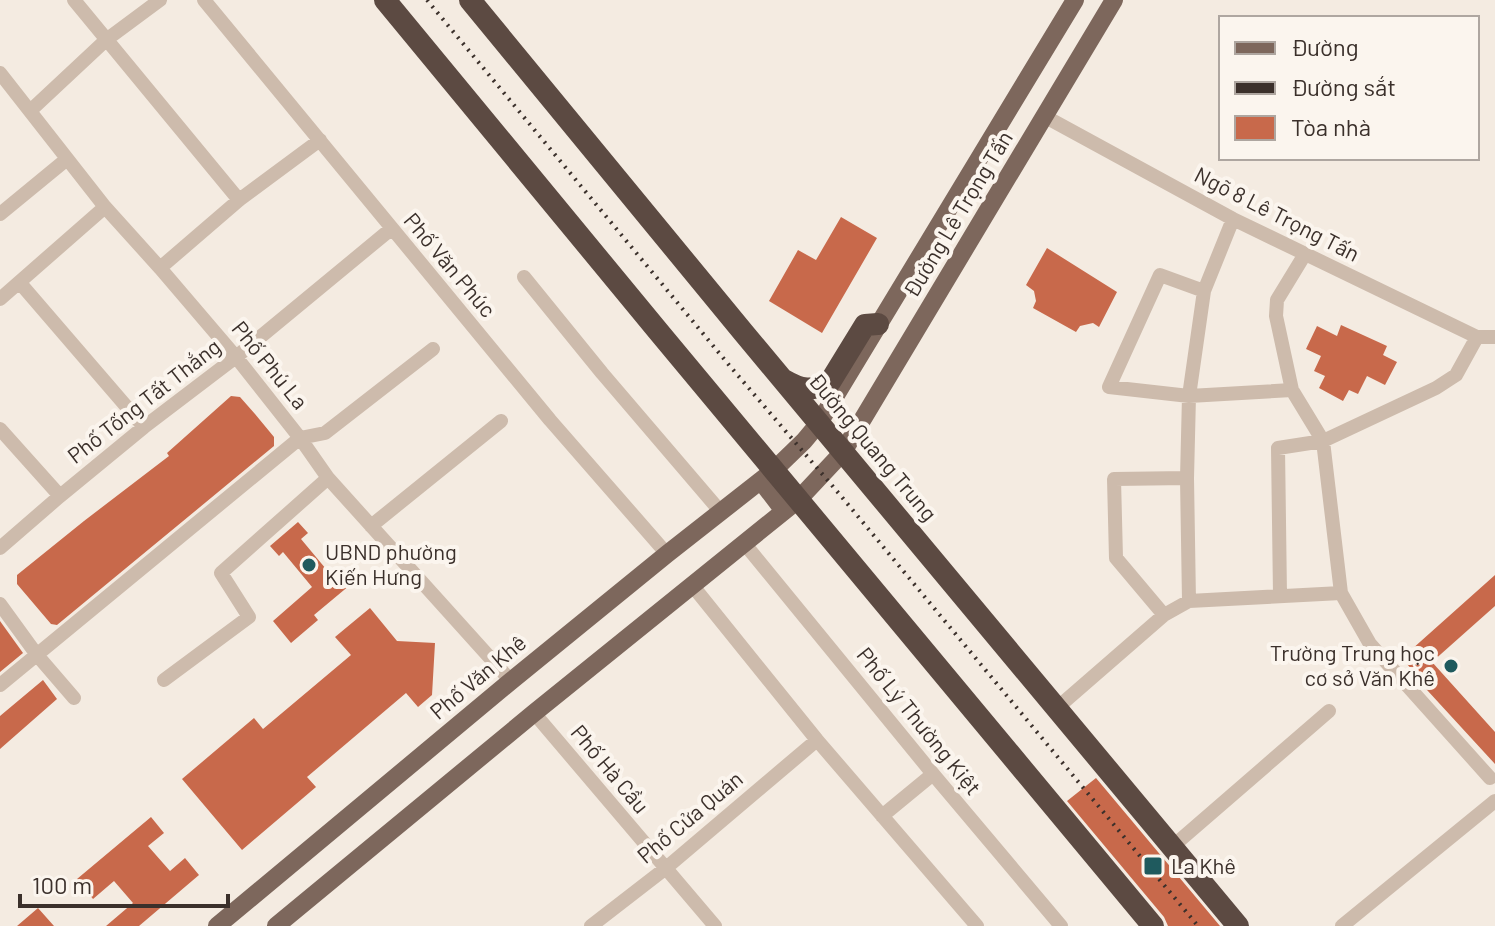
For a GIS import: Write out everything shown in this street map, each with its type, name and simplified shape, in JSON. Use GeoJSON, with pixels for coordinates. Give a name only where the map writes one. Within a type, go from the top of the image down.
{"type":"FeatureCollection","features":[{"type":"Feature","properties":{"kind":"highway"},"geometry":{"type":"LineString","coordinates":[[385,0],[791,506],[1153,926]]}},
{"type":"Feature","properties":{"kind":"highway","name":"Đường Quang Trung"},"geometry":{"type":"LineString","coordinates":[[470,0],[1238,926]]}},
{"type":"Feature","properties":{"kind":"highway"},"geometry":{"type":"LineString","coordinates":[[781,378],[798,388],[821,387],[830,382],[865,325],[878,324]]}},
{"type":"Feature","properties":{"kind":"main road","name":"Đường Lê Trọng Tấn"},"geometry":{"type":"LineString","coordinates":[[767,475],[819,423],[1075,0]]}},
{"type":"Feature","properties":{"kind":"main road","name":"Đường Lê Trọng Tấn"},"geometry":{"type":"LineString","coordinates":[[791,506],[843,452],[1114,0]]}},
{"type":"Feature","properties":{"kind":"main road"},"geometry":{"type":"LineString","coordinates":[[831,403],[859,424]]}},
{"type":"Feature","properties":{"kind":"main road","name":"Phố Văn Khê"},"geometry":{"type":"LineString","coordinates":[[217,926],[511,681],[767,475]]}},
{"type":"Feature","properties":{"kind":"main road"},"geometry":{"type":"LineString","coordinates":[[280,925],[534,713],[791,506]]}},
{"type":"Feature","properties":{"kind":"street"},"geometry":{"type":"LineString","coordinates":[[74,0],[239,200]]}},
{"type":"Feature","properties":{"kind":"street"},"geometry":{"type":"LineString","coordinates":[[30,111],[106,40],[160,0]]}},
{"type":"Feature","properties":{"kind":"street","name":"Phố Văn Phúc"},"geometry":{"type":"LineString","coordinates":[[204,0],[550,420],[667,554]]}},
{"type":"Feature","properties":{"kind":"street","name":"Phố Phú La"},"geometry":{"type":"LineString","coordinates":[[0,73],[105,207],[236,357],[328,478],[511,681]]}},
{"type":"Feature","properties":{"kind":"street","name":"Ngõ 8 Lê Trọng Tấn"},"geometry":{"type":"LineString","coordinates":[[1044,116],[1233,219],[1477,337],[1495,337]]}},
{"type":"Feature","properties":{"kind":"street"},"geometry":{"type":"LineString","coordinates":[[160,268],[239,200],[320,140]]}},
{"type":"Feature","properties":{"kind":"street"},"geometry":{"type":"LineString","coordinates":[[0,214],[67,159]]}},
{"type":"Feature","properties":{"kind":"street"},"geometry":{"type":"LineString","coordinates":[[0,299],[105,207]]}},
{"type":"Feature","properties":{"kind":"street"},"geometry":{"type":"LineString","coordinates":[[1189,601],[1189,396],[1204,291],[1233,219]]}},
{"type":"Feature","properties":{"kind":"street","name":"Phố Tống Tất Thắng"},"geometry":{"type":"LineString","coordinates":[[0,548],[144,427],[236,357],[391,229]]}},
{"type":"Feature","properties":{"kind":"street"},"geometry":{"type":"LineString","coordinates":[[1305,254],[1277,300],[1276,316],[1292,390],[1323,441],[1341,593],[1370,644],[1490,778]]}},
{"type":"Feature","properties":{"kind":"street"},"geometry":{"type":"LineString","coordinates":[[1204,291],[1160,275],[1109,387],[1189,396],[1292,390]]}},
{"type":"Feature","properties":{"kind":"street"},"geometry":{"type":"LineString","coordinates":[[524,277],[720,511]]}},
{"type":"Feature","properties":{"kind":"street"},"geometry":{"type":"LineString","coordinates":[[20,283],[144,427]]}},
{"type":"Feature","properties":{"kind":"street"},"geometry":{"type":"LineString","coordinates":[[1280,595],[1278,448],[1323,441],[1436,388],[1456,375],[1477,337]]}},
{"type":"Feature","properties":{"kind":"street"},"geometry":{"type":"LineString","coordinates":[[0,685],[300,438],[325,433],[433,349]]}},
{"type":"Feature","properties":{"kind":"street"},"geometry":{"type":"LineString","coordinates":[[371,526],[501,421]]}},
{"type":"Feature","properties":{"kind":"street"},"geometry":{"type":"LineString","coordinates":[[0,429],[60,496]]}},
{"type":"Feature","properties":{"kind":"street"},"geometry":{"type":"LineString","coordinates":[[164,680],[249,617],[221,573],[328,478]]}},
{"type":"Feature","properties":{"kind":"street"},"geometry":{"type":"LineString","coordinates":[[1164,615],[1116,558],[1114,479],[1187,478]]}},
{"type":"Feature","properties":{"kind":"street","name":"Phố Lý Thường Kiệt"},"geometry":{"type":"LineString","coordinates":[[744,543],[1061,926]]}},
{"type":"Feature","properties":{"kind":"street"},"geometry":{"type":"LineString","coordinates":[[692,585],[817,740],[977,926]]}},
{"type":"Feature","properties":{"kind":"street"},"geometry":{"type":"LineString","coordinates":[[1057,708],[1164,615],[1189,601],[1341,593]]}},
{"type":"Feature","properties":{"kind":"street"},"geometry":{"type":"LineString","coordinates":[[0,604],[37,655],[74,698]]}},
{"type":"Feature","properties":{"kind":"street"},"geometry":{"type":"LineString","coordinates":[[1172,847],[1329,711]]}},
{"type":"Feature","properties":{"kind":"street","name":"Phố Hà Cầu"},"geometry":{"type":"LineString","coordinates":[[534,713],[715,926]]}},
{"type":"Feature","properties":{"kind":"street","name":"Phố Cửa Quán"},"geometry":{"type":"LineString","coordinates":[[591,926],[666,868],[817,740]]}},
{"type":"Feature","properties":{"kind":"street"},"geometry":{"type":"LineString","coordinates":[[882,816],[933,774]]}},
{"type":"Feature","properties":{"kind":"street"},"geometry":{"type":"LineString","coordinates":[[1342,926],[1495,801]]}},
{"type":"Feature","properties":{"kind":"building"},"geometry":{"type":"Polygon","coordinates":[[[841,217],[877,238],[822,333],[769,301],[798,250],[816,260],[841,217]]]}},
{"type":"Feature","properties":{"kind":"building"},"geometry":{"type":"Polygon","coordinates":[[[1047,248],[1117,292],[1099,327],[1093,323],[1080,326],[1076,332],[1033,308],[1036,301],[1034,291],[1026,285],[1047,248]]]}},
{"type":"Feature","properties":{"kind":"building"},"geometry":{"type":"Polygon","coordinates":[[[1341,325],[1387,346],[1383,355],[1397,362],[1385,385],[1367,376],[1358,394],[1349,390],[1343,401],[1319,388],[1325,376],[1314,371],[1321,356],[1306,349],[1317,326],[1337,336],[1341,325]]]}},
{"type":"Feature","properties":{"kind":"building"},"geometry":{"type":"Polygon","coordinates":[[[231,396],[240,397],[255,414],[274,437],[274,446],[57,625],[51,624],[17,584],[17,575],[169,456],[167,453],[231,396]]]}},
{"type":"Feature","properties":{"kind":"building","name":"UBND phường Kiến Hưng"},"geometry":{"type":"Polygon","coordinates":[[[298,522],[308,533],[301,539],[336,581],[342,575],[350,585],[314,615],[318,620],[291,643],[273,621],[312,587],[283,552],[279,556],[270,546],[298,522]]]}},
{"type":"Feature","properties":{"kind":"building"},"geometry":{"type":"Polygon","coordinates":[[[1495,575],[1495,606],[1432,662],[1495,732],[1495,764],[1416,678],[1402,658],[1495,575]]]}},
{"type":"Feature","properties":{"kind":"building"},"geometry":{"type":"Polygon","coordinates":[[[370,608],[397,641],[435,643],[432,695],[418,707],[406,693],[307,777],[316,787],[242,850],[182,779],[254,718],[263,729],[351,655],[335,637],[370,608]]]}},
{"type":"Feature","properties":{"kind":"building"},"geometry":{"type":"Polygon","coordinates":[[[0,621],[23,653],[0,672],[0,621]]]}},
{"type":"Feature","properties":{"kind":"building"},"geometry":{"type":"Polygon","coordinates":[[[43,680],[57,699],[0,749],[0,716],[43,680]]]}},
{"type":"Feature","properties":{"kind":"building"},"geometry":{"type":"Polygon","coordinates":[[[1096,778],[1220,926],[1168,926],[1164,917],[1067,801],[1096,778]]]}},
{"type":"Feature","properties":{"kind":"building"},"geometry":{"type":"Polygon","coordinates":[[[151,817],[164,833],[148,846],[170,871],[185,858],[199,875],[139,926],[106,926],[133,903],[114,881],[93,899],[77,879],[151,817]]]}},
{"type":"Feature","properties":{"kind":"building"},"geometry":{"type":"Polygon","coordinates":[[[38,908],[54,926],[17,926],[38,908]]]}},
{"type":"Feature","properties":{"kind":"railway"},"geometry":{"type":"LineString","coordinates":[[427,0],[1198,926]]}},
{"type":"Feature","properties":{"kind":"place","name":"UBND phường Kiến Hưng"},"geometry":{"type":"Point","coordinates":[309,565]}},
{"type":"Feature","properties":{"kind":"place","name":"Trường Trung học cơ sở Văn Khê"},"geometry":{"type":"Point","coordinates":[1451,666]}},
{"type":"Feature","properties":{"kind":"place","name":"La Khê"},"geometry":{"type":"Point","coordinates":[1153,866]}}]}
